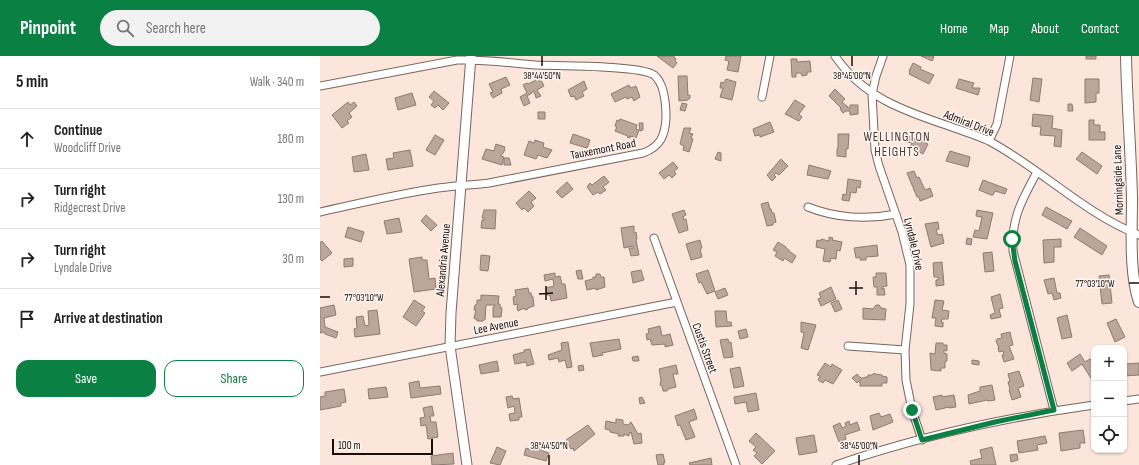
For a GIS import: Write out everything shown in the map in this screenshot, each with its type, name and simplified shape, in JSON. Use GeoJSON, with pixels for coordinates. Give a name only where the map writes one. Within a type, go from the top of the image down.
{"type":"FeatureCollection","features":[{"type":"Feature","properties":{"kind":"main road","name":"Morningside Lane"},"geometry":{"type":"LineString","coordinates":[[1126,56],[1136,233],[1133,274],[1139,302]]}},
{"type":"Feature","properties":{"kind":"street"},"geometry":{"type":"LineString","coordinates":[[762,97],[770,56]]}},
{"type":"Feature","properties":{"kind":"street","name":"Admiral Drive"},"geometry":{"type":"LineString","coordinates":[[835,56],[846,71],[872,94],[916,115],[989,141],[1108,220],[1136,233]]}},
{"type":"Feature","properties":{"kind":"street","name":"Lyndale Drive"},"geometry":{"type":"LineString","coordinates":[[883,56],[872,94],[876,157],[906,244],[911,276],[905,365],[908,393],[922,440]]}},
{"type":"Feature","properties":{"kind":"street"},"geometry":{"type":"LineString","coordinates":[[989,141],[997,124],[1010,56]]}},
{"type":"Feature","properties":{"kind":"street","name":"Tauxemont Road"},"geometry":{"type":"LineString","coordinates":[[320,86],[471,58],[536,64],[617,68],[652,74],[660,83],[664,94],[666,117],[661,139],[652,150],[643,153],[489,183],[448,186],[393,196],[320,212]]}},
{"type":"Feature","properties":{"kind":"street","name":"Alexandria Avenue"},"geometry":{"type":"LineString","coordinates":[[467,465],[450,346],[451,313],[471,58]]}},
{"type":"Feature","properties":{"kind":"street"},"geometry":{"type":"LineString","coordinates":[[1037,172],[1022,200],[1016,216],[1013,228],[1013,251],[1054,410]]}},
{"type":"Feature","properties":{"kind":"street"},"geometry":{"type":"LineString","coordinates":[[808,207],[827,214],[847,216],[880,217],[896,214]]}},
{"type":"Feature","properties":{"kind":"street","name":"Custis Street"},"geometry":{"type":"LineString","coordinates":[[654,238],[736,465]]}},
{"type":"Feature","properties":{"kind":"street","name":"Lee Avenue"},"geometry":{"type":"LineString","coordinates":[[320,372],[677,302]]}},
{"type":"Feature","properties":{"kind":"street"},"geometry":{"type":"LineString","coordinates":[[848,346],[905,350]]}},
{"type":"Feature","properties":{"kind":"street"},"geometry":{"type":"LineString","coordinates":[[1127,401],[1139,399]]}},
{"type":"Feature","properties":{"kind":"street"},"geometry":{"type":"LineString","coordinates":[[836,465],[864,455],[995,422],[1054,410],[1091,405]]}},
{"type":"Feature","properties":{"kind":"building"},"geometry":{"type":"Polygon","coordinates":[[[657,56],[674,56],[677,63],[673,68],[657,56]]]}},
{"type":"Feature","properties":{"kind":"building"},"geometry":{"type":"Polygon","coordinates":[[[726,56],[741,56],[738,72],[727,70],[729,61],[725,60],[726,56]]]}},
{"type":"Feature","properties":{"kind":"building"},"geometry":{"type":"Polygon","coordinates":[[[921,56],[933,56],[934,57],[932,61],[921,56]]]}},
{"type":"Feature","properties":{"kind":"building"},"geometry":{"type":"Polygon","coordinates":[[[1086,56],[1096,56],[1096,59],[1086,59],[1086,56]]]}},
{"type":"Feature","properties":{"kind":"building"},"geometry":{"type":"Polygon","coordinates":[[[791,59],[797,59],[797,62],[810,61],[811,72],[807,72],[807,75],[802,76],[801,73],[796,73],[796,77],[792,77],[791,59]]]}},
{"type":"Feature","properties":{"kind":"building"},"geometry":{"type":"Polygon","coordinates":[[[913,63],[921,67],[920,69],[934,75],[929,84],[909,74],[913,63]]]}},
{"type":"Feature","properties":{"kind":"building"},"geometry":{"type":"Polygon","coordinates":[[[678,76],[687,76],[688,96],[690,95],[688,100],[679,101],[678,76]]]}},
{"type":"Feature","properties":{"kind":"building"},"geometry":{"type":"Polygon","coordinates":[[[506,77],[510,85],[501,89],[502,93],[493,98],[490,93],[493,92],[489,84],[506,77]]]}},
{"type":"Feature","properties":{"kind":"building"},"geometry":{"type":"Polygon","coordinates":[[[540,78],[544,86],[537,90],[541,96],[536,98],[534,91],[532,92],[527,96],[530,103],[524,106],[520,97],[527,93],[523,85],[540,78]]]}},
{"type":"Feature","properties":{"kind":"building"},"geometry":{"type":"Polygon","coordinates":[[[1033,78],[1042,79],[1039,102],[1030,100],[1033,78]]]}},
{"type":"Feature","properties":{"kind":"building"},"geometry":{"type":"Polygon","coordinates":[[[726,79],[736,82],[732,100],[720,97],[723,88],[720,88],[721,82],[724,83],[726,79]]]}},
{"type":"Feature","properties":{"kind":"building"},"geometry":{"type":"Polygon","coordinates":[[[959,79],[974,83],[972,88],[980,88],[978,95],[956,88],[959,79]]]}},
{"type":"Feature","properties":{"kind":"building"},"geometry":{"type":"Polygon","coordinates":[[[1085,79],[1099,79],[1099,93],[1096,93],[1096,102],[1085,103],[1085,79]]]}},
{"type":"Feature","properties":{"kind":"building"},"geometry":{"type":"Polygon","coordinates":[[[584,81],[587,89],[582,92],[584,96],[576,100],[574,96],[571,97],[568,90],[584,81]]]}},
{"type":"Feature","properties":{"kind":"building"},"geometry":{"type":"Polygon","coordinates":[[[629,85],[631,88],[636,86],[640,97],[634,101],[632,97],[627,99],[626,97],[615,102],[611,94],[629,85]]]}},
{"type":"Feature","properties":{"kind":"building"},"geometry":{"type":"Polygon","coordinates":[[[835,89],[845,99],[842,102],[848,108],[850,108],[850,105],[858,105],[858,114],[850,115],[850,111],[843,113],[840,109],[841,108],[829,96],[835,89]]]}},
{"type":"Feature","properties":{"kind":"building"},"geometry":{"type":"Polygon","coordinates":[[[434,91],[449,103],[443,110],[438,105],[435,108],[431,105],[434,101],[429,97],[434,91]]]}},
{"type":"Feature","properties":{"kind":"building"},"geometry":{"type":"Polygon","coordinates":[[[412,93],[416,105],[398,110],[395,98],[412,93]]]}},
{"type":"Feature","properties":{"kind":"building"},"geometry":{"type":"Polygon","coordinates":[[[795,100],[805,106],[799,114],[802,117],[799,121],[785,114],[795,100]]]}},
{"type":"Feature","properties":{"kind":"building"},"geometry":{"type":"Polygon","coordinates":[[[348,102],[350,105],[354,102],[357,106],[349,113],[352,117],[347,121],[349,123],[342,128],[332,115],[348,102]]]}},
{"type":"Feature","properties":{"kind":"building"},"geometry":{"type":"Polygon","coordinates":[[[682,103],[687,104],[685,111],[680,110],[682,103]]]}},
{"type":"Feature","properties":{"kind":"building"},"geometry":{"type":"Polygon","coordinates":[[[1068,104],[1072,104],[1073,111],[1068,111],[1068,104]]]}},
{"type":"Feature","properties":{"kind":"building"},"geometry":{"type":"Polygon","coordinates":[[[538,112],[545,112],[545,119],[538,119],[538,112]]]}},
{"type":"Feature","properties":{"kind":"building"},"geometry":{"type":"Polygon","coordinates":[[[1033,114],[1053,116],[1052,128],[1062,130],[1061,147],[1054,146],[1055,136],[1040,135],[1041,127],[1032,126],[1033,114]]]}},
{"type":"Feature","properties":{"kind":"building"},"geometry":{"type":"Polygon","coordinates":[[[620,119],[637,125],[636,129],[639,130],[636,138],[630,136],[630,138],[627,137],[628,136],[615,131],[617,127],[615,126],[617,120],[619,121],[620,119]]]}},
{"type":"Feature","properties":{"kind":"building"},"geometry":{"type":"Polygon","coordinates":[[[1089,120],[1094,120],[1094,125],[1100,125],[1100,132],[1105,132],[1105,140],[1089,140],[1089,120]]]}},
{"type":"Feature","properties":{"kind":"building"},"geometry":{"type":"Polygon","coordinates":[[[770,122],[774,132],[760,137],[760,135],[755,136],[753,129],[770,122]]]}},
{"type":"Feature","properties":{"kind":"building"},"geometry":{"type":"Polygon","coordinates":[[[639,123],[643,123],[643,130],[640,131],[639,123]]]}},
{"type":"Feature","properties":{"kind":"building"},"geometry":{"type":"Polygon","coordinates":[[[684,128],[691,128],[689,133],[693,134],[689,152],[683,150],[684,146],[680,144],[684,128]]]}},
{"type":"Feature","properties":{"kind":"building"},"geometry":{"type":"Polygon","coordinates":[[[573,134],[590,140],[587,148],[570,143],[573,134]]]}},
{"type":"Feature","properties":{"kind":"building"},"geometry":{"type":"Polygon","coordinates":[[[838,134],[849,134],[846,157],[837,156],[838,134]]]}},
{"type":"Feature","properties":{"kind":"building"},"geometry":{"type":"Polygon","coordinates":[[[435,135],[444,140],[435,155],[426,150],[435,135]]]}},
{"type":"Feature","properties":{"kind":"building"},"geometry":{"type":"Polygon","coordinates":[[[906,135],[928,144],[923,154],[910,147],[912,143],[903,141],[906,135]]]}},
{"type":"Feature","properties":{"kind":"building"},"geometry":{"type":"Polygon","coordinates":[[[535,140],[544,143],[543,147],[552,150],[547,158],[538,155],[536,159],[524,155],[529,141],[534,143],[535,140]]]}},
{"type":"Feature","properties":{"kind":"building"},"geometry":{"type":"Polygon","coordinates":[[[496,144],[505,147],[505,150],[501,156],[504,157],[502,165],[482,159],[486,149],[494,151],[496,144]]]}},
{"type":"Feature","properties":{"kind":"building"},"geometry":{"type":"Polygon","coordinates":[[[410,150],[413,166],[388,170],[386,159],[394,158],[393,153],[410,150]]]}},
{"type":"Feature","properties":{"kind":"building"},"geometry":{"type":"Polygon","coordinates":[[[950,151],[970,157],[968,167],[946,161],[950,151]]]}},
{"type":"Feature","properties":{"kind":"building"},"geometry":{"type":"Polygon","coordinates":[[[718,152],[721,153],[721,161],[715,159],[718,152]]]}},
{"type":"Feature","properties":{"kind":"building"},"geometry":{"type":"Polygon","coordinates":[[[1082,152],[1102,166],[1097,174],[1076,159],[1082,152]]]}},
{"type":"Feature","properties":{"kind":"building"},"geometry":{"type":"Polygon","coordinates":[[[366,154],[369,170],[354,172],[352,157],[366,154]]]}},
{"type":"Feature","properties":{"kind":"building"},"geometry":{"type":"Polygon","coordinates":[[[504,158],[509,158],[511,165],[504,165],[504,158]]]}},
{"type":"Feature","properties":{"kind":"building"},"geometry":{"type":"Polygon","coordinates":[[[781,159],[788,166],[779,175],[776,173],[774,175],[776,177],[772,181],[767,175],[781,159]]]}},
{"type":"Feature","properties":{"kind":"building"},"geometry":{"type":"Polygon","coordinates":[[[673,162],[678,168],[674,171],[676,174],[672,178],[669,175],[664,179],[659,173],[673,162]]]}},
{"type":"Feature","properties":{"kind":"building"},"geometry":{"type":"Polygon","coordinates":[[[809,165],[831,171],[828,179],[807,175],[809,165]]]}},
{"type":"Feature","properties":{"kind":"building"},"geometry":{"type":"Polygon","coordinates":[[[914,171],[917,178],[919,177],[925,190],[930,188],[933,196],[920,201],[907,173],[914,171]]]}},
{"type":"Feature","properties":{"kind":"building"},"geometry":{"type":"Polygon","coordinates":[[[604,176],[609,182],[603,187],[606,190],[600,194],[598,192],[593,195],[587,187],[590,183],[592,185],[604,176]]]}},
{"type":"Feature","properties":{"kind":"building"},"geometry":{"type":"Polygon","coordinates":[[[848,179],[861,181],[860,188],[857,187],[856,193],[851,192],[849,201],[842,200],[843,194],[846,195],[848,179]]]}},
{"type":"Feature","properties":{"kind":"building"},"geometry":{"type":"Polygon","coordinates":[[[983,180],[1007,189],[1005,194],[995,191],[993,195],[991,195],[979,190],[983,180]]]}},
{"type":"Feature","properties":{"kind":"building"},"geometry":{"type":"Polygon","coordinates":[[[567,182],[573,189],[562,198],[556,192],[567,182]]]}},
{"type":"Feature","properties":{"kind":"building"},"geometry":{"type":"Polygon","coordinates":[[[529,191],[536,198],[531,202],[534,206],[528,212],[524,208],[522,210],[516,203],[529,191]]]}},
{"type":"Feature","properties":{"kind":"building"},"geometry":{"type":"Polygon","coordinates":[[[768,202],[772,213],[774,213],[776,222],[773,223],[773,225],[767,226],[761,204],[768,202]]]}},
{"type":"Feature","properties":{"kind":"building"},"geometry":{"type":"Polygon","coordinates":[[[1046,207],[1072,221],[1067,229],[1042,215],[1046,207]]]}},
{"type":"Feature","properties":{"kind":"building"},"geometry":{"type":"Polygon","coordinates":[[[484,210],[496,210],[495,229],[481,228],[482,220],[484,220],[484,218],[482,218],[484,210]]]}},
{"type":"Feature","properties":{"kind":"building"},"geometry":{"type":"Polygon","coordinates":[[[684,210],[686,215],[683,217],[684,220],[686,219],[688,230],[679,233],[672,214],[684,210]]]}},
{"type":"Feature","properties":{"kind":"building"},"geometry":{"type":"Polygon","coordinates":[[[977,210],[993,213],[987,239],[973,237],[975,230],[979,231],[982,217],[976,216],[977,210]]]}},
{"type":"Feature","properties":{"kind":"building"},"geometry":{"type":"Polygon","coordinates":[[[426,215],[437,225],[431,231],[421,221],[426,215]]]}},
{"type":"Feature","properties":{"kind":"building"},"geometry":{"type":"Polygon","coordinates":[[[399,218],[402,232],[387,234],[384,221],[399,218]]]}},
{"type":"Feature","properties":{"kind":"building"},"geometry":{"type":"Polygon","coordinates":[[[938,222],[939,229],[936,230],[938,235],[942,234],[944,243],[931,247],[925,224],[938,222]]]}},
{"type":"Feature","properties":{"kind":"building"},"geometry":{"type":"Polygon","coordinates":[[[634,226],[639,255],[631,256],[629,248],[634,248],[633,246],[624,248],[621,228],[634,226]]]}},
{"type":"Feature","properties":{"kind":"building"},"geometry":{"type":"Polygon","coordinates":[[[348,227],[364,232],[361,242],[345,237],[348,227]]]}},
{"type":"Feature","properties":{"kind":"building"},"geometry":{"type":"Polygon","coordinates":[[[1080,228],[1107,246],[1102,255],[1074,237],[1080,228]]]}},
{"type":"Feature","properties":{"kind":"building"},"geometry":{"type":"Polygon","coordinates":[[[829,237],[833,238],[832,240],[842,242],[840,251],[837,250],[836,259],[831,258],[830,262],[823,261],[825,249],[816,247],[817,240],[821,241],[821,239],[829,241],[829,237]]]}},
{"type":"Feature","properties":{"kind":"building"},"geometry":{"type":"Polygon","coordinates":[[[967,238],[972,239],[971,245],[966,244],[967,238]]]}},
{"type":"Feature","properties":{"kind":"building"},"geometry":{"type":"Polygon","coordinates":[[[1061,239],[1061,247],[1054,247],[1054,262],[1044,263],[1043,240],[1061,239]]]}},
{"type":"Feature","properties":{"kind":"building"},"geometry":{"type":"Polygon","coordinates":[[[700,240],[702,257],[691,260],[686,244],[700,240]]]}},
{"type":"Feature","properties":{"kind":"building"},"geometry":{"type":"Polygon","coordinates":[[[322,241],[332,253],[322,261],[320,259],[320,242],[322,241]]]}},
{"type":"Feature","properties":{"kind":"building"},"geometry":{"type":"Polygon","coordinates":[[[778,242],[796,256],[792,263],[784,258],[783,261],[775,256],[777,252],[773,250],[778,242]]]}},
{"type":"Feature","properties":{"kind":"building"},"geometry":{"type":"Polygon","coordinates":[[[877,245],[878,256],[866,257],[866,260],[860,260],[860,257],[856,258],[854,248],[877,245]]]}},
{"type":"Feature","properties":{"kind":"building"},"geometry":{"type":"Polygon","coordinates":[[[992,252],[994,271],[985,272],[983,253],[992,252]]]}},
{"type":"Feature","properties":{"kind":"building"},"geometry":{"type":"Polygon","coordinates":[[[481,255],[490,256],[488,271],[480,270],[481,255]]]}},
{"type":"Feature","properties":{"kind":"building"},"geometry":{"type":"Polygon","coordinates":[[[422,257],[422,260],[427,260],[429,279],[435,278],[436,289],[414,292],[409,259],[422,257]]]}},
{"type":"Feature","properties":{"kind":"building"},"geometry":{"type":"Polygon","coordinates":[[[353,258],[353,266],[344,267],[344,259],[353,258]]]}},
{"type":"Feature","properties":{"kind":"building"},"geometry":{"type":"Polygon","coordinates":[[[942,262],[944,285],[936,286],[936,280],[938,280],[938,277],[934,277],[933,263],[942,262]]]}},
{"type":"Feature","properties":{"kind":"building"},"geometry":{"type":"Polygon","coordinates":[[[581,270],[583,279],[578,279],[576,271],[581,270]]]}},
{"type":"Feature","properties":{"kind":"building"},"geometry":{"type":"Polygon","coordinates":[[[641,270],[644,280],[633,283],[631,272],[641,270]]]}},
{"type":"Feature","properties":{"kind":"building"},"geometry":{"type":"Polygon","coordinates":[[[708,270],[715,291],[707,294],[701,282],[699,283],[696,274],[708,270]]]}},
{"type":"Feature","properties":{"kind":"building"},"geometry":{"type":"Polygon","coordinates":[[[555,273],[555,277],[560,276],[562,284],[565,284],[567,298],[551,301],[550,295],[547,295],[546,288],[554,286],[553,279],[545,281],[544,275],[555,273]]]}},
{"type":"Feature","properties":{"kind":"building"},"geometry":{"type":"Polygon","coordinates":[[[876,273],[886,273],[887,286],[882,287],[882,289],[884,288],[885,295],[877,295],[877,287],[874,287],[873,277],[876,277],[876,273]]]}},
{"type":"Feature","properties":{"kind":"building"},"geometry":{"type":"Polygon","coordinates":[[[596,274],[600,274],[601,277],[604,277],[605,287],[596,290],[596,288],[587,290],[585,281],[593,279],[593,277],[596,277],[596,274]]]}},
{"type":"Feature","properties":{"kind":"building"},"geometry":{"type":"Polygon","coordinates":[[[1109,275],[1112,303],[1102,304],[1099,276],[1109,275]]]}},
{"type":"Feature","properties":{"kind":"building"},"geometry":{"type":"Polygon","coordinates":[[[1054,278],[1057,293],[1060,293],[1061,298],[1054,300],[1052,293],[1048,294],[1044,280],[1054,278]]]}},
{"type":"Feature","properties":{"kind":"building"},"geometry":{"type":"Polygon","coordinates":[[[831,287],[836,299],[821,306],[818,299],[821,298],[819,293],[831,287]]]}},
{"type":"Feature","properties":{"kind":"building"},"geometry":{"type":"Polygon","coordinates":[[[528,288],[529,293],[531,293],[533,297],[534,306],[518,311],[518,304],[514,305],[513,297],[516,296],[515,290],[528,288]]]}},
{"type":"Feature","properties":{"kind":"building"},"geometry":{"type":"Polygon","coordinates":[[[725,288],[728,295],[718,299],[715,292],[725,288]]]}},
{"type":"Feature","properties":{"kind":"building"},"geometry":{"type":"Polygon","coordinates":[[[1000,294],[1003,308],[999,309],[1001,317],[991,319],[990,315],[995,313],[991,297],[1000,294]]]}},
{"type":"Feature","properties":{"kind":"building"},"geometry":{"type":"Polygon","coordinates":[[[481,295],[499,296],[498,304],[500,304],[500,307],[502,308],[501,317],[493,317],[493,307],[495,305],[486,305],[485,320],[477,321],[477,319],[474,318],[476,310],[474,310],[475,305],[477,304],[477,300],[481,300],[481,295]]]}},
{"type":"Feature","properties":{"kind":"building"},"geometry":{"type":"Polygon","coordinates":[[[414,300],[425,307],[422,311],[425,313],[416,326],[403,317],[414,300]]]}},
{"type":"Feature","properties":{"kind":"building"},"geometry":{"type":"Polygon","coordinates":[[[838,300],[842,309],[835,312],[831,303],[838,300]]]}},
{"type":"Feature","properties":{"kind":"building"},"geometry":{"type":"Polygon","coordinates":[[[935,300],[944,301],[942,310],[949,311],[948,319],[942,319],[941,322],[943,322],[943,327],[935,326],[936,318],[932,318],[935,300]]]}},
{"type":"Feature","properties":{"kind":"building"},"geometry":{"type":"Polygon","coordinates":[[[334,305],[336,315],[324,318],[325,327],[338,332],[336,338],[325,334],[324,332],[320,333],[320,308],[334,305]]]}},
{"type":"Feature","properties":{"kind":"building"},"geometry":{"type":"Polygon","coordinates":[[[876,305],[886,309],[885,320],[863,319],[863,308],[873,309],[876,305]]]}},
{"type":"Feature","properties":{"kind":"building"},"geometry":{"type":"Polygon","coordinates":[[[377,310],[380,334],[355,337],[354,329],[357,328],[356,317],[363,316],[365,326],[369,325],[368,311],[377,310]]]}},
{"type":"Feature","properties":{"kind":"building"},"geometry":{"type":"Polygon","coordinates":[[[715,311],[726,311],[727,322],[731,322],[732,326],[716,327],[715,311]]]}},
{"type":"Feature","properties":{"kind":"building"},"geometry":{"type":"Polygon","coordinates":[[[1067,315],[1072,337],[1062,339],[1057,318],[1067,315]]]}},
{"type":"Feature","properties":{"kind":"building"},"geometry":{"type":"Polygon","coordinates":[[[1116,319],[1125,337],[1115,342],[1107,323],[1116,319]]]}},
{"type":"Feature","properties":{"kind":"building"},"geometry":{"type":"Polygon","coordinates":[[[801,322],[816,325],[808,350],[801,348],[804,333],[801,332],[801,322]]]}},
{"type":"Feature","properties":{"kind":"building"},"geometry":{"type":"Polygon","coordinates":[[[660,326],[662,336],[670,334],[673,345],[665,347],[665,344],[652,345],[650,339],[647,340],[646,334],[649,333],[648,329],[660,326]]]}},
{"type":"Feature","properties":{"kind":"building"},"geometry":{"type":"Polygon","coordinates":[[[746,329],[748,337],[740,339],[738,331],[746,329]]]}},
{"type":"Feature","properties":{"kind":"building"},"geometry":{"type":"Polygon","coordinates":[[[1010,332],[1013,345],[1009,346],[1014,359],[1004,362],[1002,355],[1004,355],[1003,351],[999,352],[996,341],[997,339],[1002,338],[1001,334],[1010,332]]]}},
{"type":"Feature","properties":{"kind":"building"},"geometry":{"type":"Polygon","coordinates":[[[619,339],[621,349],[602,353],[603,355],[593,357],[590,343],[619,339]]]}},
{"type":"Feature","properties":{"kind":"building"},"geometry":{"type":"Polygon","coordinates":[[[728,339],[729,343],[731,342],[733,357],[724,358],[720,340],[728,339]]]}},
{"type":"Feature","properties":{"kind":"building"},"geometry":{"type":"Polygon","coordinates":[[[568,342],[572,367],[567,368],[565,360],[559,362],[558,358],[549,360],[548,355],[562,350],[561,343],[568,342]]]}},
{"type":"Feature","properties":{"kind":"building"},"geometry":{"type":"Polygon","coordinates":[[[936,343],[943,343],[943,345],[947,345],[947,351],[944,350],[944,353],[947,354],[947,361],[945,361],[945,368],[941,368],[941,371],[931,370],[930,353],[935,354],[936,343]]]}},
{"type":"Feature","properties":{"kind":"building"},"geometry":{"type":"Polygon","coordinates":[[[530,349],[534,364],[527,366],[526,362],[515,364],[513,355],[530,349]]]}},
{"type":"Feature","properties":{"kind":"building"},"geometry":{"type":"Polygon","coordinates":[[[1080,354],[1085,362],[1090,359],[1091,378],[1082,364],[1072,371],[1067,363],[1080,354]]]}},
{"type":"Feature","properties":{"kind":"building"},"geometry":{"type":"Polygon","coordinates":[[[638,356],[639,361],[633,361],[632,357],[638,356]]]}},
{"type":"Feature","properties":{"kind":"building"},"geometry":{"type":"Polygon","coordinates":[[[972,360],[979,361],[979,365],[972,364],[972,360]]]}},
{"type":"Feature","properties":{"kind":"building"},"geometry":{"type":"Polygon","coordinates":[[[497,361],[499,371],[481,374],[479,365],[497,361]]]}},
{"type":"Feature","properties":{"kind":"building"},"geometry":{"type":"Polygon","coordinates":[[[825,363],[831,367],[832,364],[842,370],[833,384],[825,380],[823,383],[818,380],[820,376],[817,375],[825,363]]]}},
{"type":"Feature","properties":{"kind":"building"},"geometry":{"type":"Polygon","coordinates":[[[1139,363],[1139,375],[1127,376],[1127,364],[1139,363]]]}},
{"type":"Feature","properties":{"kind":"building"},"geometry":{"type":"Polygon","coordinates":[[[583,365],[584,370],[579,371],[578,366],[583,365]]]}},
{"type":"Feature","properties":{"kind":"building"},"geometry":{"type":"Polygon","coordinates":[[[676,365],[678,374],[673,374],[676,387],[663,391],[662,386],[660,385],[661,380],[659,369],[676,365]]]}},
{"type":"Feature","properties":{"kind":"building"},"geometry":{"type":"Polygon","coordinates":[[[740,367],[744,386],[734,388],[730,369],[740,367]]]}},
{"type":"Feature","properties":{"kind":"building"},"geometry":{"type":"Polygon","coordinates":[[[1019,371],[1024,386],[1018,388],[1021,397],[1012,400],[1009,390],[1008,382],[1010,381],[1008,374],[1019,371]]]}},
{"type":"Feature","properties":{"kind":"building"},"geometry":{"type":"Polygon","coordinates":[[[874,373],[887,377],[887,383],[882,383],[882,386],[860,386],[860,380],[857,383],[852,378],[857,374],[861,378],[865,378],[874,373]]]}},
{"type":"Feature","properties":{"kind":"building"},"geometry":{"type":"Polygon","coordinates":[[[419,381],[420,388],[440,386],[441,394],[411,398],[409,383],[419,381]]]}},
{"type":"Feature","properties":{"kind":"building"},"geometry":{"type":"Polygon","coordinates":[[[992,385],[995,400],[987,400],[969,404],[968,395],[980,391],[980,387],[992,385]]]}},
{"type":"Feature","properties":{"kind":"building"},"geometry":{"type":"Polygon","coordinates":[[[386,387],[388,397],[369,399],[368,389],[386,387]]]}},
{"type":"Feature","properties":{"kind":"building"},"geometry":{"type":"Polygon","coordinates":[[[344,389],[346,402],[341,403],[341,406],[320,410],[320,397],[325,396],[325,392],[344,389]]]}},
{"type":"Feature","properties":{"kind":"building"},"geometry":{"type":"Polygon","coordinates":[[[756,393],[759,410],[748,412],[746,402],[735,404],[734,397],[756,393]]]}},
{"type":"Feature","properties":{"kind":"building"},"geometry":{"type":"Polygon","coordinates":[[[942,395],[942,397],[954,395],[956,407],[936,410],[933,397],[942,395]]]}},
{"type":"Feature","properties":{"kind":"building"},"geometry":{"type":"Polygon","coordinates":[[[512,396],[513,399],[519,398],[522,417],[519,417],[519,420],[510,421],[509,414],[515,413],[514,406],[508,408],[506,397],[512,396]]]}},
{"type":"Feature","properties":{"kind":"building"},"geometry":{"type":"Polygon","coordinates":[[[642,397],[645,403],[640,404],[639,398],[642,397]]]}},
{"type":"Feature","properties":{"kind":"building"},"geometry":{"type":"Polygon","coordinates":[[[432,406],[434,416],[430,416],[431,422],[436,422],[438,437],[428,439],[426,425],[421,426],[420,418],[425,417],[423,408],[432,406]]]}},
{"type":"Feature","properties":{"kind":"building"},"geometry":{"type":"Polygon","coordinates":[[[694,409],[697,419],[689,422],[695,437],[686,440],[680,425],[678,426],[675,416],[694,409]]]}},
{"type":"Feature","properties":{"kind":"building"},"geometry":{"type":"Polygon","coordinates":[[[879,413],[881,417],[890,414],[893,422],[873,430],[870,416],[879,413]]]}},
{"type":"Feature","properties":{"kind":"building"},"geometry":{"type":"Polygon","coordinates":[[[616,419],[623,420],[623,424],[628,425],[631,422],[638,434],[641,433],[642,443],[634,444],[631,432],[629,433],[629,436],[624,434],[624,436],[618,436],[619,434],[605,429],[606,421],[616,423],[616,419]]]}},
{"type":"Feature","properties":{"kind":"building"},"geometry":{"type":"Polygon","coordinates":[[[849,421],[850,425],[857,422],[860,430],[845,435],[846,439],[839,442],[833,426],[840,423],[842,428],[846,426],[845,423],[849,421]]]}},
{"type":"Feature","properties":{"kind":"building"},"geometry":{"type":"Polygon","coordinates":[[[588,425],[595,434],[574,451],[573,448],[571,449],[566,440],[588,425]]]}},
{"type":"Feature","properties":{"kind":"building"},"geometry":{"type":"Polygon","coordinates":[[[1083,430],[1085,443],[1080,443],[1080,448],[1061,451],[1059,433],[1083,430]]]}},
{"type":"Feature","properties":{"kind":"building"},"geometry":{"type":"Polygon","coordinates":[[[756,433],[775,451],[762,464],[754,456],[757,453],[753,450],[756,447],[749,441],[756,433]]]}},
{"type":"Feature","properties":{"kind":"building"},"geometry":{"type":"Polygon","coordinates":[[[814,435],[817,452],[799,455],[796,438],[814,435]]]}},
{"type":"Feature","properties":{"kind":"building"},"geometry":{"type":"Polygon","coordinates":[[[1045,436],[1047,443],[1037,445],[1038,450],[1019,453],[1017,441],[1045,436]]]}},
{"type":"Feature","properties":{"kind":"building"},"geometry":{"type":"Polygon","coordinates":[[[538,446],[544,448],[543,451],[549,453],[546,461],[524,455],[526,448],[532,450],[533,447],[537,448],[538,446]]]}},
{"type":"Feature","properties":{"kind":"building"},"geometry":{"type":"Polygon","coordinates":[[[497,447],[506,451],[500,465],[490,463],[497,447]]]}},
{"type":"Feature","properties":{"kind":"building"},"geometry":{"type":"Polygon","coordinates":[[[992,447],[996,465],[971,465],[970,461],[982,458],[980,450],[992,447]]]}},
{"type":"Feature","properties":{"kind":"building"},"geometry":{"type":"Polygon","coordinates":[[[453,453],[454,464],[432,465],[431,456],[453,453]]]}},
{"type":"Feature","properties":{"kind":"building"},"geometry":{"type":"Polygon","coordinates":[[[663,454],[665,463],[663,463],[664,465],[658,465],[656,455],[663,454]]]}},
{"type":"Feature","properties":{"kind":"building"},"geometry":{"type":"Polygon","coordinates":[[[1017,454],[1018,460],[1011,462],[1010,455],[1017,454]]]}},
{"type":"Feature","properties":{"kind":"building"},"geometry":{"type":"Polygon","coordinates":[[[711,458],[712,465],[690,465],[689,463],[711,458]]]}},
{"type":"Feature","properties":{"kind":"district","name":"WELLINGTON HEIGHTS"},"geometry":{"type":"Point","coordinates":[897,144]}},
{"type":"Feature","properties":{"kind":"route"},"geometry":{"type":"LineString","coordinates":[[912,410],[922,440],[995,422],[1054,410],[1048,381],[1015,261],[1012,239]]}}]}
